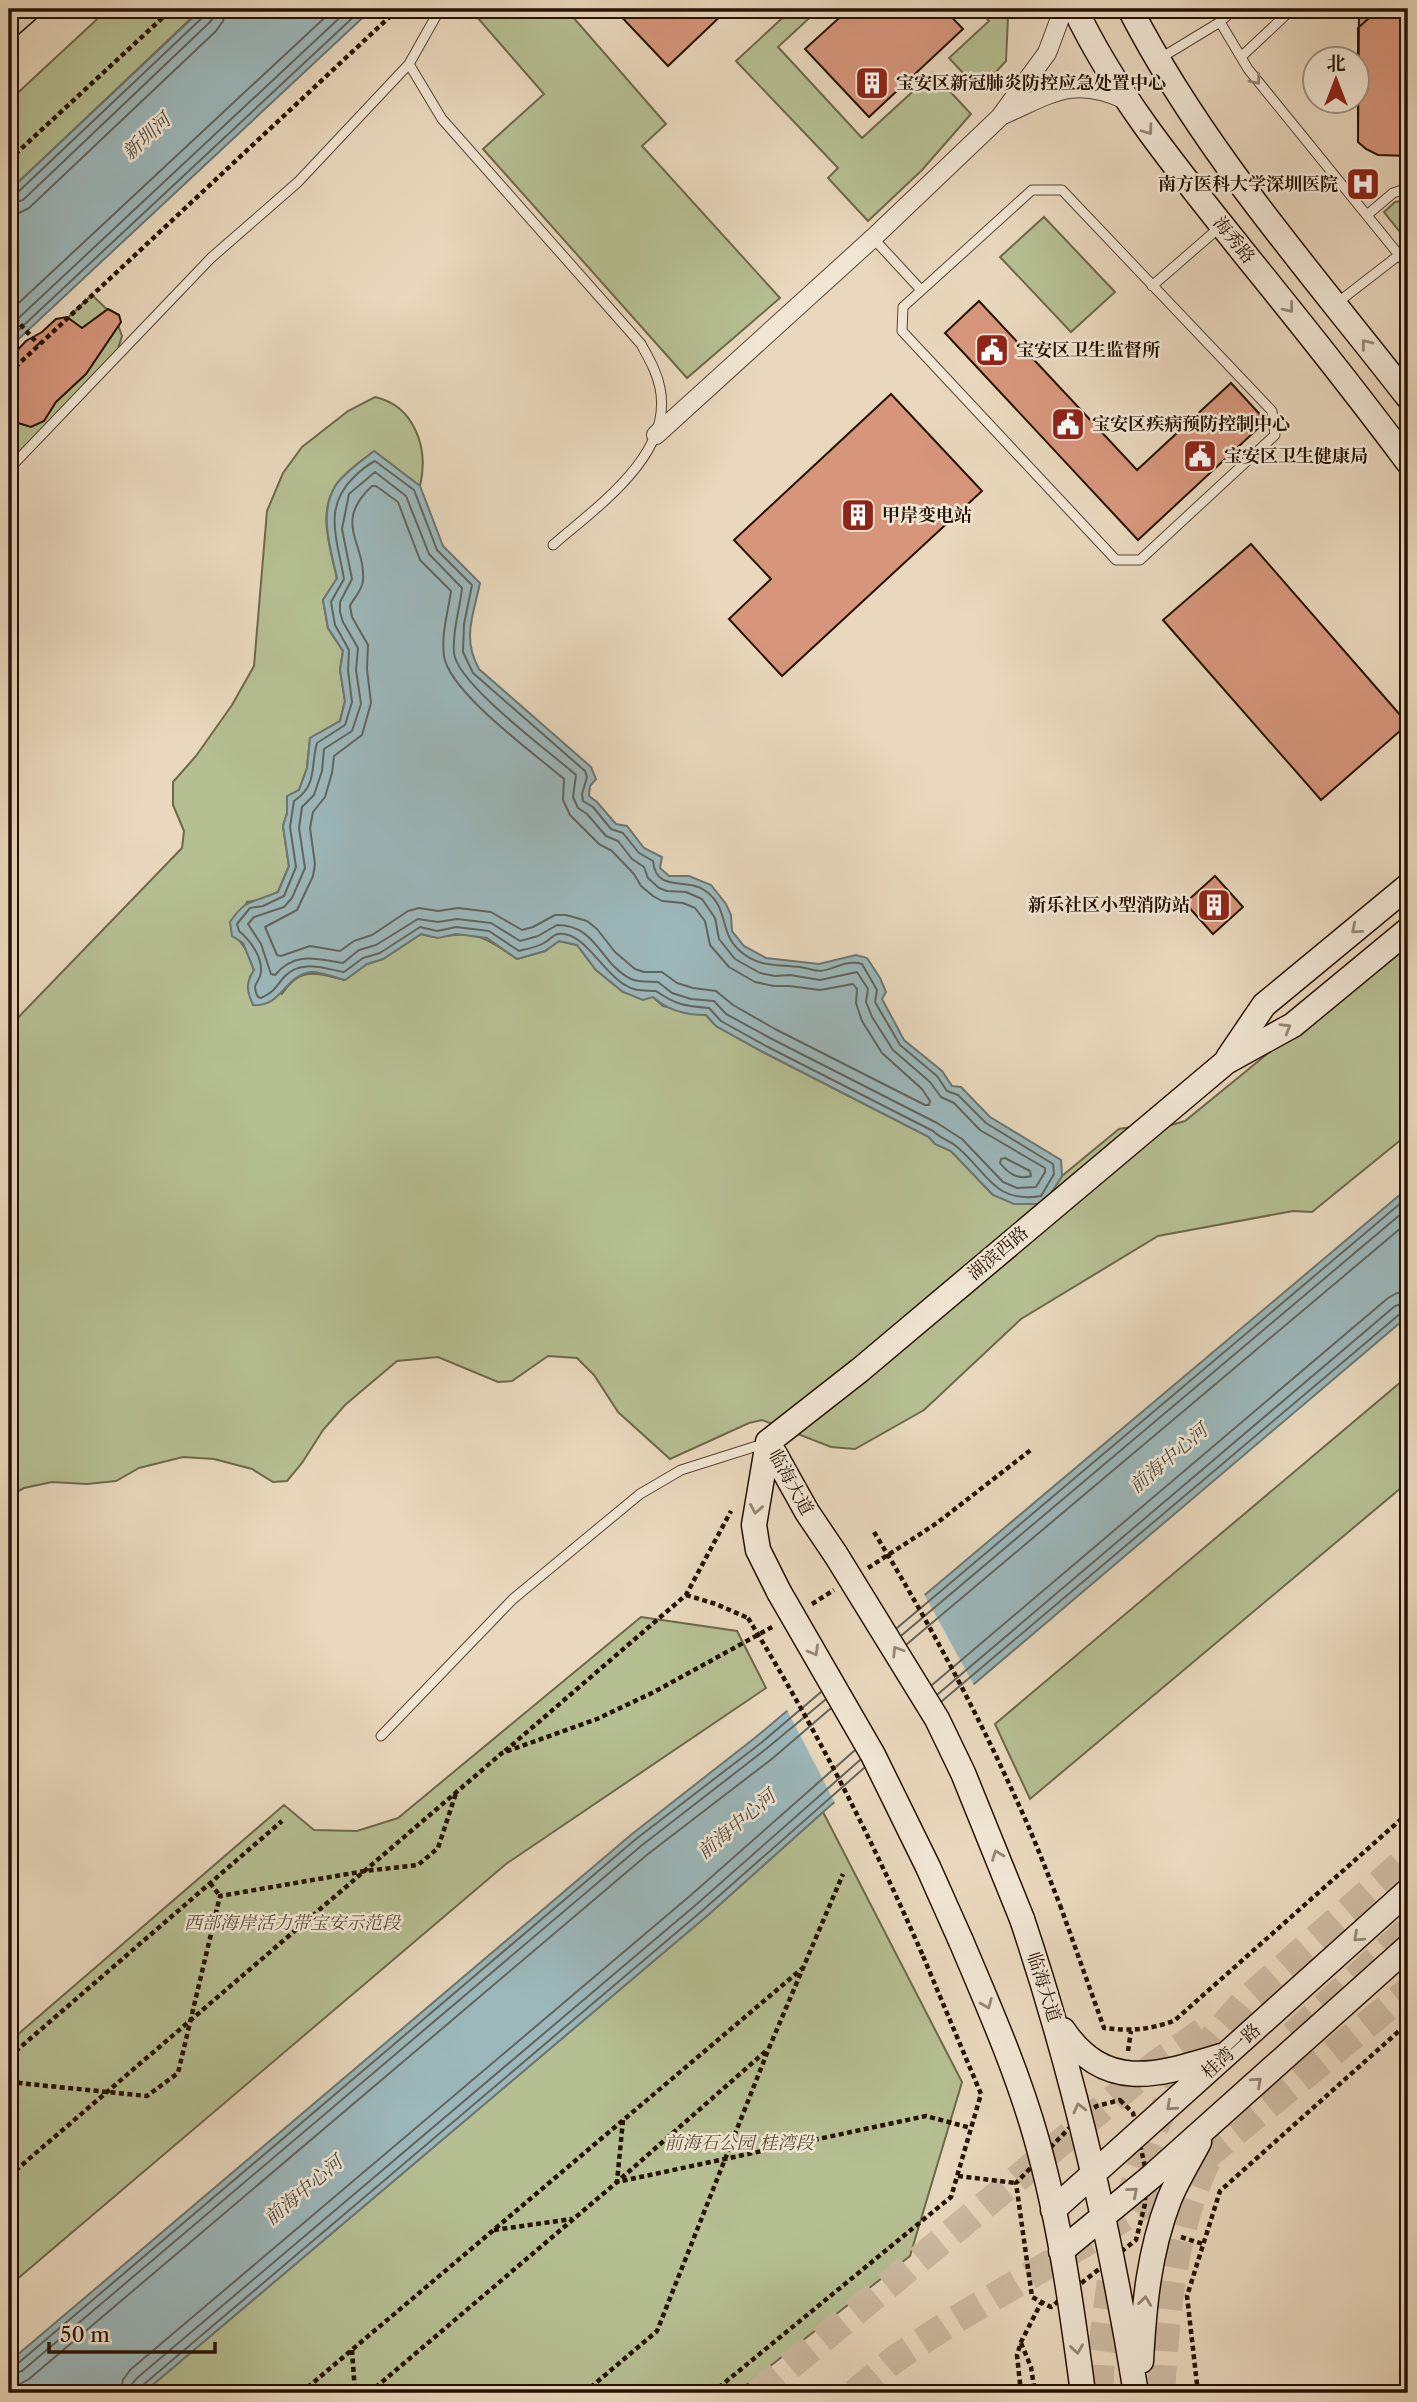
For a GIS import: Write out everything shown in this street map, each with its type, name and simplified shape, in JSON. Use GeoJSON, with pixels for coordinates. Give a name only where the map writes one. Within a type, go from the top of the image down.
{"type":"FeatureCollection","features":[{"type":"Feature","properties":{"kind":"main road"},"geometry":{"type":"LineString","coordinates":[[9,23],[25,9]]}},
{"type":"Feature","properties":{"kind":"main road","name":"海秀路"},"geometry":{"type":"LineString","coordinates":[[1075,9],[1097,53],[1157,144],[1305,328],[1408,462]]}},
{"type":"Feature","properties":{"kind":"main road"},"geometry":{"type":"LineString","coordinates":[[1130,9],[1188,110],[1241,185],[1408,397]]}},
{"type":"Feature","properties":{"kind":"main road","name":"湖滨西路"},"geometry":{"type":"LineString","coordinates":[[1226,1062],[1264,1004],[1407,886]]}},
{"type":"Feature","properties":{"kind":"main road","name":"湖滨西路"},"geometry":{"type":"LineString","coordinates":[[768,1442],[860,1370],[1226,1062],[1293,1025],[1408,930]]}},
{"type":"Feature","properties":{"kind":"main road","name":"临海大道"},"geometry":{"type":"LineString","coordinates":[[768,1442],[807,1512],[937,1720],[978,1807],[1022,1919],[1054,2017],[1094,2175],[1138,2393]]}},
{"type":"Feature","properties":{"kind":"main road","name":"临海大道"},"geometry":{"type":"LineString","coordinates":[[768,1442],[754,1525],[758,1550],[779,1592],[873,1755],[929,1867],[1018,2080],[1037,2138],[1053,2210],[1083,2393]]}},
{"type":"Feature","properties":{"kind":"main road","name":"桂湾一路"},"geometry":{"type":"LineString","coordinates":[[1053,2210],[1408,1891]]}},
{"type":"Feature","properties":{"kind":"main road"},"geometry":{"type":"LineString","coordinates":[[1061,2251],[1103,2218],[1408,1947]]}},
{"type":"Feature","properties":{"kind":"main road"},"geometry":{"type":"LineString","coordinates":[[1054,2017],[1075,2048],[1095,2063],[1113,2071],[1132,2074],[1158,2073],[1228,2054]]}},
{"type":"Feature","properties":{"kind":"main road"},"geometry":{"type":"LineString","coordinates":[[1138,2393],[1144,2305],[1159,2230],[1170,2199],[1206,2127]]}},
{"type":"Feature","properties":{"kind":"street"},"geometry":{"type":"LineString","coordinates":[[656,435],[873,238],[1000,117],[1047,53],[1060,9]]}},
{"type":"Feature","properties":{"kind":"street"},"geometry":{"type":"LineString","coordinates":[[1000,117],[1051,93],[1071,87],[1098,89],[1126,100]]}},
{"type":"Feature","properties":{"kind":"lane"},"geometry":{"type":"LineString","coordinates":[[9,469],[211,258],[298,182],[409,64],[440,9]]}},
{"type":"Feature","properties":{"kind":"lane"},"geometry":{"type":"LineString","coordinates":[[1158,60],[1220,22],[1234,9]]}},
{"type":"Feature","properties":{"kind":"lane"},"geometry":{"type":"LineString","coordinates":[[1241,57],[1292,9]]}},
{"type":"Feature","properties":{"kind":"lane"},"geometry":{"type":"LineString","coordinates":[[1220,22],[1248,69],[1408,266]]}},
{"type":"Feature","properties":{"kind":"lane"},"geometry":{"type":"LineString","coordinates":[[409,64],[442,120],[641,344],[654,368],[661,392],[656,435],[644,458],[627,479],[553,545]]}},
{"type":"Feature","properties":{"kind":"lane"},"geometry":{"type":"LineString","coordinates":[[1367,215],[1393,192],[1408,188]]}},
{"type":"Feature","properties":{"kind":"lane"},"geometry":{"type":"LineString","coordinates":[[1032,190],[1062,190],[1152,286],[1272,411],[1275,435],[1140,560],[1116,560],[902,331],[903,307],[1032,190]]}},
{"type":"Feature","properties":{"kind":"lane"},"geometry":{"type":"LineString","coordinates":[[1152,286],[1222,225]]}},
{"type":"Feature","properties":{"kind":"lane"},"geometry":{"type":"LineString","coordinates":[[873,238],[921,290]]}},
{"type":"Feature","properties":{"kind":"lane"},"geometry":{"type":"LineString","coordinates":[[1336,304],[1399,255]]}},
{"type":"Feature","properties":{"kind":"lane"},"geometry":{"type":"LineString","coordinates":[[381,1736],[513,1599],[640,1494],[681,1470],[768,1442]]}},
{"type":"Feature","properties":{"kind":"path"},"geometry":{"type":"LineString","coordinates":[[9,160],[172,9]]}},
{"type":"Feature","properties":{"kind":"path"},"geometry":{"type":"LineString","coordinates":[[9,373],[398,9]]}},
{"type":"Feature","properties":{"kind":"path"},"geometry":{"type":"LineString","coordinates":[[9,312],[39,345]]}},
{"type":"Feature","properties":{"kind":"path"},"geometry":{"type":"LineString","coordinates":[[857,1575],[937,1523],[1032,1449]]}},
{"type":"Feature","properties":{"kind":"path"},"geometry":{"type":"LineString","coordinates":[[9,2176],[686,1595],[737,1501]]}},
{"type":"Feature","properties":{"kind":"path"},"geometry":{"type":"LineString","coordinates":[[874,1532],[946,1655],[1019,1803],[1060,1905],[1104,2028],[1131,2031],[1174,2021],[1408,1813]]}},
{"type":"Feature","properties":{"kind":"path"},"geometry":{"type":"LineString","coordinates":[[811,1605],[845,1583]]}},
{"type":"Feature","properties":{"kind":"path"},"geometry":{"type":"LineString","coordinates":[[686,1595],[748,1618],[818,1736],[886,1873],[981,2094],[951,2197],[712,2393]]}},
{"type":"Feature","properties":{"kind":"path"},"geometry":{"type":"LineString","coordinates":[[502,1754],[609,1713],[665,1686],[778,1624]]}},
{"type":"Feature","properties":{"kind":"path"},"geometry":{"type":"LineString","coordinates":[[220,1896],[418,1864],[438,1848],[457,1792]]}},
{"type":"Feature","properties":{"kind":"path"},"geometry":{"type":"LineString","coordinates":[[9,2057],[282,1821]]}},
{"type":"Feature","properties":{"kind":"path"},"geometry":{"type":"LineString","coordinates":[[584,2393],[657,2331],[769,2048],[843,1874]]}},
{"type":"Feature","properties":{"kind":"path"},"geometry":{"type":"LineString","coordinates":[[210,1883],[220,1896]]}},
{"type":"Feature","properties":{"kind":"path"},"geometry":{"type":"LineString","coordinates":[[9,2082],[148,2096],[178,2073],[220,1896]]}},
{"type":"Feature","properties":{"kind":"path"},"geometry":{"type":"LineString","coordinates":[[301,2393],[804,1967]]}},
{"type":"Feature","properties":{"kind":"path"},"geometry":{"type":"LineString","coordinates":[[1198,2393],[1187,2296],[1220,2191],[1408,2023]]}},
{"type":"Feature","properties":{"kind":"path"},"geometry":{"type":"LineString","coordinates":[[369,2393],[617,2182],[769,2048]]}},
{"type":"Feature","properties":{"kind":"path"},"geometry":{"type":"LineString","coordinates":[[617,2182],[926,2116],[971,2128]]}},
{"type":"Feature","properties":{"kind":"path"},"geometry":{"type":"LineString","coordinates":[[617,2182],[623,2120]]}},
{"type":"Feature","properties":{"kind":"path"},"geometry":{"type":"LineString","coordinates":[[958,2176],[1016,2183]]}},
{"type":"Feature","properties":{"kind":"path"},"geometry":{"type":"LineString","coordinates":[[494,2230],[573,2219]]}},
{"type":"Feature","properties":{"kind":"path"},"geometry":{"type":"LineString","coordinates":[[1021,2393],[1017,2355],[1041,2303]]}},
{"type":"Feature","properties":{"kind":"path"},"geometry":{"type":"LineString","coordinates":[[1021,2342],[1031,2367],[1035,2393]]}},
{"type":"Feature","properties":{"kind":"path"},"geometry":{"type":"LineString","coordinates":[[352,2350],[355,2393]]}},
{"type":"Feature","properties":{"kind":"green space"},"geometry":{"type":"Polygon","coordinates":[[[108,9],[201,9],[9,191],[9,101],[108,9]]]}},
{"type":"Feature","properties":{"kind":"green space"},"geometry":{"type":"Polygon","coordinates":[[[470,9],[566,9],[666,124],[642,146],[780,298],[687,378],[483,149],[544,94],[470,9]]]}},
{"type":"Feature","properties":{"kind":"green space"},"geometry":{"type":"Polygon","coordinates":[[[792,9],[819,9],[778,47],[862,138],[933,73],[971,114],[922,170],[868,221],[828,178],[838,168],[736,61],[792,9]]]}},
{"type":"Feature","properties":{"kind":"green space"},"geometry":{"type":"Polygon","coordinates":[[[978,9],[1005,9],[1008,17],[1006,61],[979,90],[949,58],[989,21],[978,9]]]}},
{"type":"Feature","properties":{"kind":"green space"},"geometry":{"type":"Polygon","coordinates":[[[1408,200],[1408,242],[1384,212],[1395,202],[1408,200]]]}},
{"type":"Feature","properties":{"kind":"green space"},"geometry":{"type":"Polygon","coordinates":[[[1044,217],[1115,292],[1071,332],[1000,257],[1044,217]]]}},
{"type":"Feature","properties":{"kind":"green space"},"geometry":{"type":"Polygon","coordinates":[[[92,295],[115,317],[122,336],[117,352],[9,467],[9,373],[92,295]]]}},
{"type":"Feature","properties":{"kind":"green space"},"geometry":{"type":"Polygon","coordinates":[[[375,397],[400,410],[416,431],[422,458],[420,486],[374,451],[344,476],[330,496],[327,532],[337,579],[323,600],[328,628],[343,651],[340,670],[345,701],[340,721],[310,738],[307,768],[299,790],[287,797],[287,813],[283,826],[289,866],[278,892],[247,902],[233,935],[249,956],[254,971],[250,977],[282,994],[302,975],[317,974],[345,980],[367,964],[383,959],[421,934],[481,938],[517,959],[545,951],[559,941],[577,945],[596,970],[623,992],[653,997],[663,1006],[706,1015],[716,1026],[763,1052],[929,1137],[935,1144],[951,1151],[993,1195],[1044,1204],[1062,1176],[1119,1129],[1157,1129],[1185,1121],[1408,939],[1408,1134],[1312,1212],[1293,1211],[1158,1236],[1021,1319],[924,1410],[855,1449],[831,1447],[762,1420],[749,1423],[670,1459],[618,1412],[594,1375],[577,1358],[548,1356],[512,1381],[498,1382],[438,1357],[397,1361],[345,1405],[323,1430],[287,1481],[273,1482],[252,1469],[214,1459],[183,1457],[139,1468],[116,1481],[87,1484],[52,1482],[24,1488],[9,1496],[9,1027],[182,848],[184,831],[173,805],[173,782],[196,756],[232,705],[254,666],[267,511],[283,473],[302,447],[348,411],[375,397]]]}},
{"type":"Feature","properties":{"kind":"green space"},"geometry":{"type":"Polygon","coordinates":[[[1408,1376],[1408,1482],[1030,1799],[995,1724],[1408,1376]]]}},
{"type":"Feature","properties":{"kind":"green space","name":"西部海岸活力带宝安示范段"},"geometry":{"type":"Polygon","coordinates":[[[641,1617],[737,1631],[766,1688],[506,1864],[9,2286],[9,2042],[284,1805],[314,1830],[357,1831],[398,1818],[641,1617]]]}},
{"type":"Feature","properties":{"kind":"green space","name":"前海石公园 桂湾段"},"geometry":{"type":"Polygon","coordinates":[[[823,1812],[962,2082],[910,2256],[736,2393],[143,2393],[708,1915],[823,1812]]]}},
{"type":"Feature","properties":{"kind":"water","name":"新圳河"},"geometry":{"type":"Polygon","coordinates":[[[202,9],[372,9],[9,348],[9,191],[202,9]]]}},
{"type":"Feature","properties":{"kind":"water"},"geometry":{"type":"Polygon","coordinates":[[[374,451],[420,486],[443,546],[480,583],[470,627],[471,648],[479,669],[591,767],[596,779],[590,786],[589,796],[616,824],[627,826],[644,848],[662,857],[660,868],[669,876],[689,876],[711,885],[726,904],[731,915],[732,931],[744,946],[766,958],[819,964],[856,955],[867,958],[880,978],[886,992],[882,999],[904,1040],[942,1071],[952,1086],[961,1087],[990,1117],[1061,1160],[1062,1176],[1044,1204],[1014,1204],[993,1195],[951,1151],[935,1144],[929,1137],[763,1052],[716,1026],[706,1015],[678,1011],[653,997],[643,1000],[623,992],[596,970],[577,945],[559,941],[545,951],[517,959],[487,938],[456,934],[438,938],[421,934],[383,959],[367,964],[345,980],[311,972],[302,974],[270,1002],[253,1005],[248,988],[254,970],[243,943],[232,936],[230,922],[246,905],[278,892],[289,866],[283,826],[287,813],[287,796],[299,790],[307,768],[310,738],[340,721],[345,701],[340,670],[343,651],[328,628],[323,600],[337,578],[329,543],[328,507],[340,480],[374,451]]]}},
{"type":"Feature","properties":{"kind":"water","name":"前海中心河"},"geometry":{"type":"Polygon","coordinates":[[[1408,1188],[1408,1316],[823,1812],[708,1915],[143,2393],[9,2393],[9,2362],[632,1834],[756,1737],[1408,1188]]]}},
{"type":"Feature","properties":{"kind":"pier"},"geometry":{"type":"Polygon","coordinates":[[[923,1592],[975,1687],[836,1805],[786,1708],[923,1592]]]}},
{"type":"Feature","properties":{"kind":"building"},"geometry":{"type":"Polygon","coordinates":[[[614,9],[728,9],[668,66],[614,9]]]}},
{"type":"Feature","properties":{"kind":"building","name":"宝安区新冠肺炎防控应急处置中心"},"geometry":{"type":"Polygon","coordinates":[[[849,9],[944,9],[963,29],[869,117],[805,49],[849,9]]]}},
{"type":"Feature","properties":{"kind":"building"},"geometry":{"type":"Polygon","coordinates":[[[1359,9],[1408,9],[1408,156],[1378,155],[1358,142],[1358,116],[1372,116],[1372,46],[1359,46],[1359,9]]]}},
{"type":"Feature","properties":{"kind":"building"},"geometry":{"type":"Polygon","coordinates":[[[1379,9],[1408,9],[1408,156],[1378,155],[1358,142],[1358,116],[1372,116],[1372,46],[1358,46],[1358,28],[1379,9]]]}},
{"type":"Feature","properties":{"kind":"building"},"geometry":{"type":"Polygon","coordinates":[[[979,301],[1137,470],[1231,383],[1266,421],[1138,540],[945,333],[979,301]]]}},
{"type":"Feature","properties":{"kind":"building"},"geometry":{"type":"Polygon","coordinates":[[[108,309],[119,315],[121,322],[86,374],[56,402],[44,421],[31,427],[18,423],[9,415],[9,359],[26,341],[42,332],[56,319],[67,317],[82,328],[108,309]]]}},
{"type":"Feature","properties":{"kind":"building","name":"甲岸变电站"},"geometry":{"type":"Polygon","coordinates":[[[891,394],[982,491],[782,676],[729,619],[771,579],[734,540],[891,394]]]}},
{"type":"Feature","properties":{"kind":"building"},"geometry":{"type":"Polygon","coordinates":[[[9,424],[14,430],[16,440],[9,454],[9,424]]]}},
{"type":"Feature","properties":{"kind":"building"},"geometry":{"type":"Polygon","coordinates":[[[1251,544],[1408,724],[1321,800],[1163,620],[1251,544]]]}},
{"type":"Feature","properties":{"kind":"building","name":"新乐社区小型消防站"},"geometry":{"type":"Polygon","coordinates":[[[1215,876],[1243,907],[1213,934],[1185,903],[1215,876]]]}},
{"type":"Feature","properties":{"kind":"tunnel"},"geometry":{"type":"LineString","coordinates":[[1126,2208],[1156,2124],[1178,2083],[1210,2041],[1245,2001],[1408,1858]]}},
{"type":"Feature","properties":{"kind":"tunnel"},"geometry":{"type":"LineString","coordinates":[[1293,2035],[1408,1930]]}},
{"type":"Feature","properties":{"kind":"tunnel"},"geometry":{"type":"LineString","coordinates":[[855,2393],[895,2359],[945,2326],[1093,2238],[1162,2192],[1408,1991]]}},
{"type":"Feature","properties":{"kind":"tunnel"},"geometry":{"type":"LineString","coordinates":[[757,2393],[1156,2064],[1212,2025]]}},
{"type":"Feature","properties":{"kind":"tunnel"},"geometry":{"type":"LineString","coordinates":[[1161,2393],[1169,2301],[1180,2241],[1197,2183],[1210,2155]]}},
{"type":"Feature","properties":{"kind":"tunnel"},"geometry":{"type":"LineString","coordinates":[[1099,2393],[1101,2355],[1113,2265]]}},
{"type":"Feature","properties":{"kind":"place","name":"宝安区新冠肺炎防控应急处置中心"},"geometry":{"type":"Point","coordinates":[872,83]}},
{"type":"Feature","properties":{"kind":"place","name":"南方医科大学深圳医院"},"geometry":{"type":"Point","coordinates":[1363,184]}},
{"type":"Feature","properties":{"kind":"place","name":"宝安区卫生监督所"},"geometry":{"type":"Point","coordinates":[992,350]}},
{"type":"Feature","properties":{"kind":"place","name":"宝安区疾病预防控制中心"},"geometry":{"type":"Point","coordinates":[1068,424]}},
{"type":"Feature","properties":{"kind":"place","name":"宝安区卫生健康局"},"geometry":{"type":"Point","coordinates":[1200,456]}},
{"type":"Feature","properties":{"kind":"place","name":"甲岸变电站"},"geometry":{"type":"Point","coordinates":[858,515]}},
{"type":"Feature","properties":{"kind":"place","name":"新乐社区小型消防站"},"geometry":{"type":"Point","coordinates":[1214,905]}}]}
